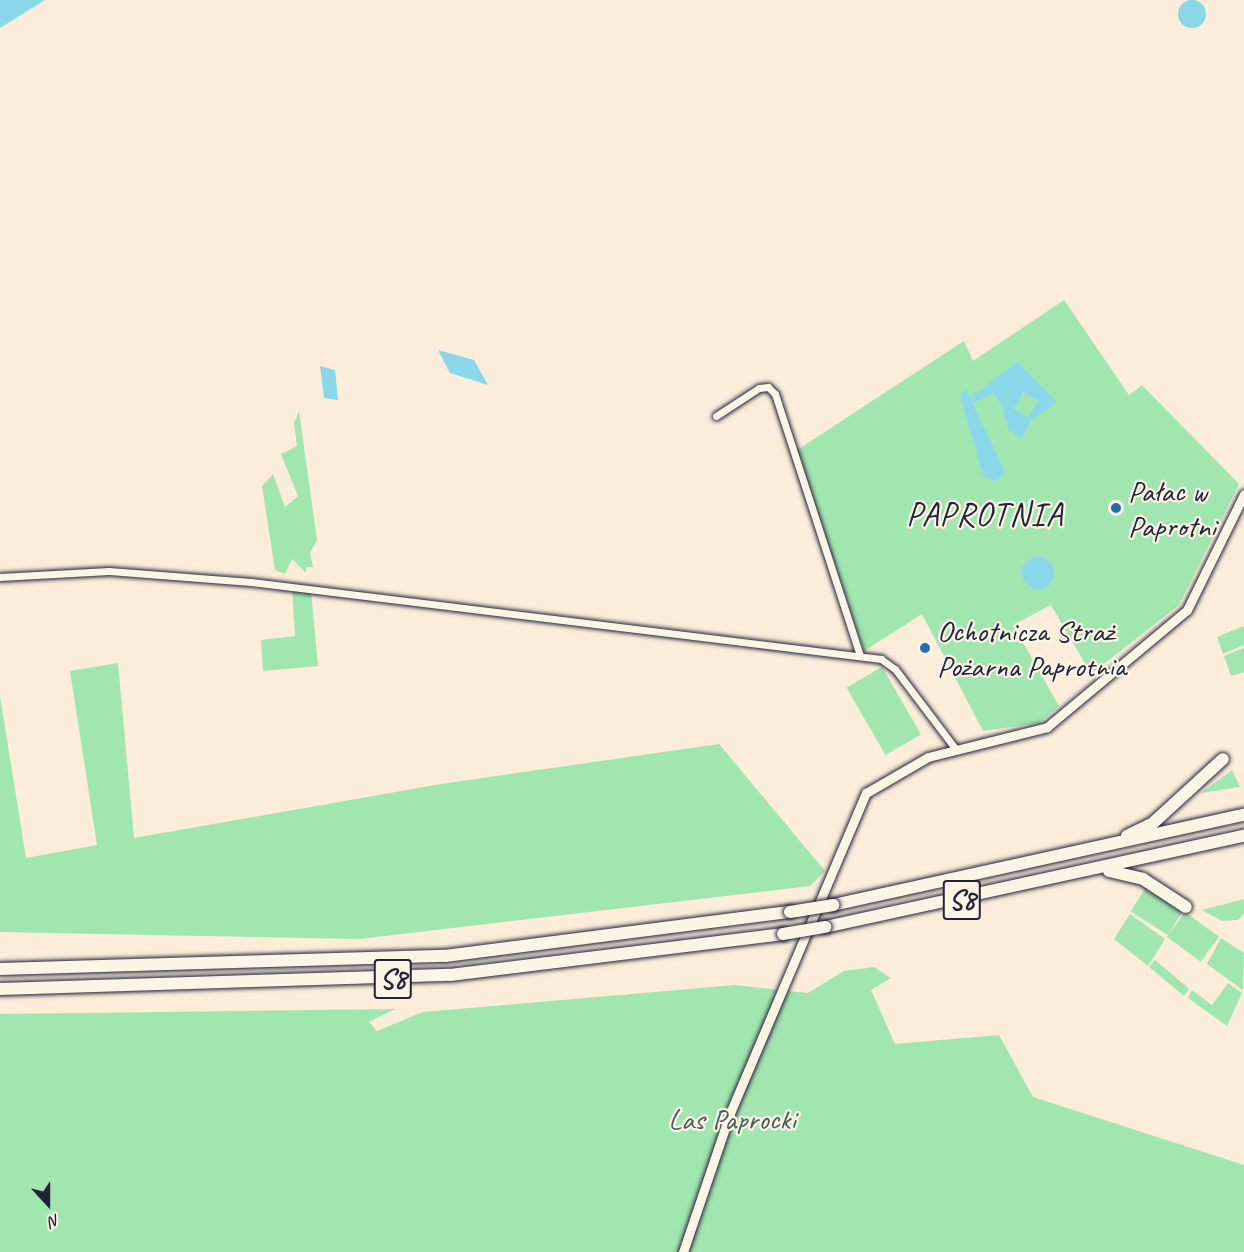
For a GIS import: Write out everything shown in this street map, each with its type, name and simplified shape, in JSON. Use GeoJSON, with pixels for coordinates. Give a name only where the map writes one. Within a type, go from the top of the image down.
{"type":"FeatureCollection","features":[{"type":"Feature","properties":{"kind":"highway"},"geometry":{"type":"LineString","coordinates":[[1087,852],[1152,824],[1223,759]]}},
{"type":"Feature","properties":{"kind":"highway","name":"S8"},"geometry":{"type":"LineString","coordinates":[[0,969],[445,956],[833,905],[1087,852],[1244,815]]}},
{"type":"Feature","properties":{"kind":"highway","name":"S8"},"geometry":{"type":"LineString","coordinates":[[0,989],[450,975],[825,927],[1098,870],[1244,836]]}},
{"type":"Feature","properties":{"kind":"highway"},"geometry":{"type":"LineString","coordinates":[[1098,870],[1143,879],[1186,907]]}},
{"type":"Feature","properties":{"kind":"street"},"geometry":{"type":"LineString","coordinates":[[716,416],[759,388],[768,387],[775,394],[860,655]]}},
{"type":"Feature","properties":{"kind":"street"},"geometry":{"type":"LineString","coordinates":[[683,1252],[730,1113],[863,799],[885,778],[954,747],[1047,727],[1187,610],[1244,494]]}},
{"type":"Feature","properties":{"kind":"street"},"geometry":{"type":"LineString","coordinates":[[0,577],[119,571],[240,581],[860,655],[881,659],[896,669],[954,747]]}},
{"type":"Feature","properties":{"kind":"green space"},"geometry":{"type":"Polygon","coordinates":[[[1064,300],[1129,395],[1142,385],[1239,484],[1179,605],[1091,674],[1051,605],[1013,625],[1059,706],[1039,723],[983,731],[922,614],[864,651],[797,450],[964,341],[973,361],[1064,300]]]}},
{"type":"Feature","properties":{"kind":"green space"},"geometry":{"type":"Polygon","coordinates":[[[299,411],[317,540],[310,553],[313,567],[306,567],[306,573],[292,559],[285,574],[275,570],[262,486],[273,474],[285,507],[298,496],[281,454],[297,446],[294,423],[299,411]]]}},
{"type":"Feature","properties":{"kind":"green space"},"geometry":{"type":"Polygon","coordinates":[[[292,589],[311,591],[318,666],[263,671],[261,640],[295,636],[292,589]]]}},
{"type":"Feature","properties":{"kind":"green space"},"geometry":{"type":"Polygon","coordinates":[[[1244,626],[1244,645],[1223,654],[1217,637],[1244,626]]]}},
{"type":"Feature","properties":{"kind":"green space"},"geometry":{"type":"Polygon","coordinates":[[[1244,648],[1244,672],[1231,676],[1224,656],[1244,648]]]}},
{"type":"Feature","properties":{"kind":"green space"},"geometry":{"type":"Polygon","coordinates":[[[118,663],[134,838],[441,784],[719,744],[825,871],[810,886],[359,939],[0,932],[0,696],[26,858],[97,845],[70,671],[118,663]]]}},
{"type":"Feature","properties":{"kind":"green space"},"geometry":{"type":"Polygon","coordinates":[[[882,667],[921,735],[885,755],[846,688],[882,667]]]}},
{"type":"Feature","properties":{"kind":"green space"},"geometry":{"type":"Polygon","coordinates":[[[1232,770],[1240,787],[1201,793],[1232,770]]]}},
{"type":"Feature","properties":{"kind":"green space"},"geometry":{"type":"Polygon","coordinates":[[[1146,887],[1183,910],[1168,935],[1131,912],[1146,887]]]}},
{"type":"Feature","properties":{"kind":"green space"},"geometry":{"type":"Polygon","coordinates":[[[1244,899],[1244,914],[1238,920],[1222,921],[1202,910],[1244,899]]]}},
{"type":"Feature","properties":{"kind":"green space"},"geometry":{"type":"Polygon","coordinates":[[[1185,912],[1219,937],[1201,962],[1167,937],[1185,912]]]}},
{"type":"Feature","properties":{"kind":"green space"},"geometry":{"type":"Polygon","coordinates":[[[1130,914],[1165,939],[1148,966],[1114,939],[1130,914]]]}},
{"type":"Feature","properties":{"kind":"green space"},"geometry":{"type":"Polygon","coordinates":[[[1221,938],[1244,953],[1243,990],[1207,964],[1221,938]]]}},
{"type":"Feature","properties":{"kind":"green space"},"geometry":{"type":"Polygon","coordinates":[[[1155,960],[1189,989],[1184,996],[1149,967],[1155,960]]]}},
{"type":"Feature","properties":{"kind":"green space","name":"Las Paprocki"},"geometry":{"type":"Polygon","coordinates":[[[874,967],[891,978],[871,990],[895,1044],[999,1035],[1033,1097],[1244,1165],[1244,1252],[0,1252],[0,1014],[395,1009],[369,1022],[377,1031],[423,1012],[735,985],[808,993],[844,971],[874,967]]]}},
{"type":"Feature","properties":{"kind":"green space"},"geometry":{"type":"Polygon","coordinates":[[[1228,983],[1242,993],[1227,1026],[1188,998],[1192,990],[1212,1005],[1228,983]]]}},
{"type":"Feature","properties":{"kind":"water"},"geometry":{"type":"Polygon","coordinates":[[[0,0],[45,0],[0,28],[0,0]]]}},
{"type":"Feature","properties":{"kind":"water"},"geometry":{"type":"Polygon","coordinates":[[[1192,0],[1202,4],[1206,14],[1202,24],[1192,28],[1182,24],[1178,14],[1182,4],[1192,0]]]}},
{"type":"Feature","properties":{"kind":"water"},"geometry":{"type":"Polygon","coordinates":[[[438,350],[474,360],[488,385],[450,373],[438,350]]]}},
{"type":"Feature","properties":{"kind":"water"},"geometry":{"type":"Polygon","coordinates":[[[1017,362],[1057,402],[1031,420],[1022,438],[1009,431],[1001,403],[987,385],[1017,362]],[[1023,392],[1014,409],[1028,417],[1039,401],[1023,392]]]}},
{"type":"Feature","properties":{"kind":"water"},"geometry":{"type":"Polygon","coordinates":[[[320,366],[335,370],[338,400],[324,398],[320,366]]]}},
{"type":"Feature","properties":{"kind":"water"},"geometry":{"type":"Polygon","coordinates":[[[966,389],[1005,473],[997,481],[984,477],[960,396],[966,389]]]}},
{"type":"Feature","properties":{"kind":"water"},"geometry":{"type":"Polygon","coordinates":[[[1038,557],[1049,562],[1054,573],[1049,584],[1038,589],[1027,584],[1022,573],[1027,562],[1038,557]]]}},
{"type":"Feature","properties":{"kind":"waterway"},"geometry":{"type":"LineString","coordinates":[[975,398],[992,388]]}},
{"type":"Feature","properties":{"kind":"place","name":"Pałac w Paprotni"},"geometry":{"type":"Point","coordinates":[1116,508]}},
{"type":"Feature","properties":{"kind":"place","name":"Ochotnicza Straż Pożarna Paprotnia"},"geometry":{"type":"Point","coordinates":[925,648]}},
{"type":"Feature","properties":{"kind":"district","name":"PAPROTNIA"},"geometry":{"type":"Point","coordinates":[985,515]}}]}
